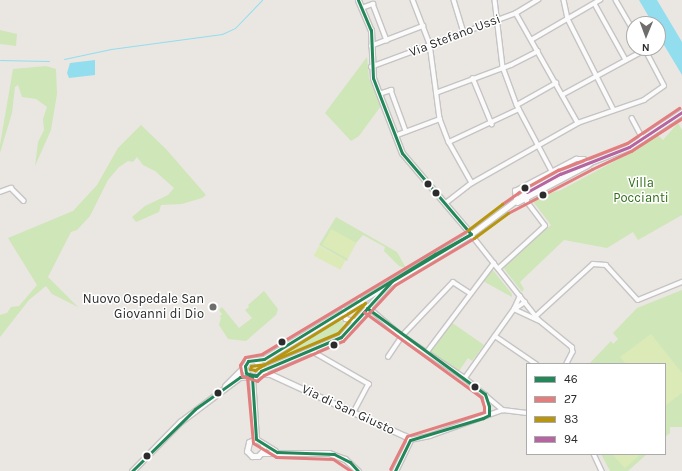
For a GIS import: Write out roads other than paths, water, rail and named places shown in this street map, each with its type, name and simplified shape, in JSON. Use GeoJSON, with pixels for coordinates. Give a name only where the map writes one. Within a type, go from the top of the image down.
{"type":"FeatureCollection","features":[{"type":"Feature","properties":{"kind":"main road"},"geometry":{"type":"LineString","coordinates":[[358,0],[370,26],[371,67],[379,94],[395,136],[410,165],[446,203],[471,234]]}},
{"type":"Feature","properties":{"kind":"main road"},"geometry":{"type":"LineString","coordinates":[[504,209],[527,197],[560,174],[590,164],[643,139],[682,112]]}},
{"type":"Feature","properties":{"kind":"main road"},"geometry":{"type":"LineString","coordinates":[[277,452],[256,439],[251,377],[246,373],[245,366],[249,360],[264,358],[471,234],[516,199],[538,189]]}},
{"type":"Feature","properties":{"kind":"main road"},"geometry":{"type":"LineString","coordinates":[[251,377],[341,337],[392,280]]}},
{"type":"Feature","properties":{"kind":"main road"},"geometry":{"type":"LineString","coordinates":[[256,360],[261,365],[260,372]]}},
{"type":"Feature","properties":{"kind":"main road","name":"Via di San Giusto"},"geometry":{"type":"LineString","coordinates":[[260,372],[270,374],[354,412],[410,440]]}},
{"type":"Feature","properties":{"kind":"main road"},"geometry":{"type":"LineString","coordinates":[[256,439],[249,442],[247,451],[255,456],[262,453],[277,452],[329,453],[345,459],[358,471]]}},
{"type":"Feature","properties":{"kind":"main road"},"geometry":{"type":"LineString","coordinates":[[396,470],[410,440]]}},
{"type":"Feature","properties":{"kind":"main road"},"geometry":{"type":"LineString","coordinates":[[262,453],[263,444]]}},
{"type":"Feature","properties":{"kind":"street"},"geometry":{"type":"LineString","coordinates":[[413,0],[430,44],[440,119],[449,142],[472,183]]}},
{"type":"Feature","properties":{"kind":"street"},"geometry":{"type":"LineString","coordinates":[[454,0],[464,32]]}},
{"type":"Feature","properties":{"kind":"street"},"geometry":{"type":"LineString","coordinates":[[495,0],[496,20],[503,67],[518,107],[552,171]]}},
{"type":"Feature","properties":{"kind":"street","name":"Via Stefano Ussi"},"geometry":{"type":"LineString","coordinates":[[371,67],[516,13],[538,0]]}},
{"type":"Feature","properties":{"kind":"street"},"geometry":{"type":"LineString","coordinates":[[564,0],[568,19],[614,110]]}},
{"type":"Feature","properties":{"kind":"street"},"geometry":{"type":"LineString","coordinates":[[531,40],[600,0]]}},
{"type":"Feature","properties":{"kind":"street"},"geometry":{"type":"LineString","coordinates":[[616,0],[626,17]]}},
{"type":"Feature","properties":{"kind":"street"},"geometry":{"type":"LineString","coordinates":[[362,8],[373,4],[387,40]]}},
{"type":"Feature","properties":{"kind":"street"},"geometry":{"type":"LineString","coordinates":[[594,4],[626,60]]}},
{"type":"Feature","properties":{"kind":"street"},"geometry":{"type":"LineString","coordinates":[[516,13],[578,123]]}},
{"type":"Feature","properties":{"kind":"street"},"geometry":{"type":"LineString","coordinates":[[371,46],[423,26]]}},
{"type":"Feature","properties":{"kind":"street"},"geometry":{"type":"LineString","coordinates":[[436,93],[503,67],[538,51]]}},
{"type":"Feature","properties":{"kind":"street"},"geometry":{"type":"LineString","coordinates":[[562,95],[633,56]]}},
{"type":"Feature","properties":{"kind":"street"},"geometry":{"type":"LineString","coordinates":[[446,203],[472,183],[538,144],[578,123],[644,100],[664,86],[649,56]]}},
{"type":"Feature","properties":{"kind":"street"},"geometry":{"type":"LineString","coordinates":[[473,78],[492,124]]}},
{"type":"Feature","properties":{"kind":"street"},"geometry":{"type":"LineString","coordinates":[[449,142],[492,124],[556,83]]}},
{"type":"Feature","properties":{"kind":"street"},"geometry":{"type":"LineString","coordinates":[[379,94],[391,90],[406,131]]}},
{"type":"Feature","properties":{"kind":"street"},"geometry":{"type":"LineString","coordinates":[[632,118],[643,139]]}},
{"type":"Feature","properties":{"kind":"street"},"geometry":{"type":"LineString","coordinates":[[395,136],[440,119]]}},
{"type":"Feature","properties":{"kind":"street"},"geometry":{"type":"LineString","coordinates":[[516,199],[515,192],[578,158],[586,160],[590,164]]}},
{"type":"Feature","properties":{"kind":"street"},"geometry":{"type":"LineString","coordinates":[[533,182],[538,189]]}},
{"type":"Feature","properties":{"kind":"street"},"geometry":{"type":"LineString","coordinates":[[0,192],[11,188],[24,201]]}},
{"type":"Feature","properties":{"kind":"street"},"geometry":{"type":"LineString","coordinates":[[499,268],[545,226],[527,202],[527,197]]}},
{"type":"Feature","properties":{"kind":"street"},"geometry":{"type":"LineString","coordinates":[[471,234],[541,322],[573,348],[567,363]]}},
{"type":"Feature","properties":{"kind":"street"},"geometry":{"type":"LineString","coordinates":[[427,352],[494,263]]}},
{"type":"Feature","properties":{"kind":"street"},"geometry":{"type":"LineString","coordinates":[[536,316],[594,264],[606,265],[638,300],[682,282]]}},
{"type":"Feature","properties":{"kind":"street"},"geometry":{"type":"LineString","coordinates":[[388,356],[402,336],[453,282],[470,293]]}},
{"type":"Feature","properties":{"kind":"street"},"geometry":{"type":"LineString","coordinates":[[465,378],[514,309],[520,296]]}},
{"type":"Feature","properties":{"kind":"street"},"geometry":{"type":"LineString","coordinates":[[360,300],[365,302],[367,308],[402,336],[465,378],[505,410]]}},
{"type":"Feature","properties":{"kind":"street"},"geometry":{"type":"LineString","coordinates":[[514,309],[525,302]]}},
{"type":"Feature","properties":{"kind":"street"},"geometry":{"type":"LineString","coordinates":[[345,309],[345,318],[355,321]]}},
{"type":"Feature","properties":{"kind":"street"},"geometry":{"type":"LineString","coordinates":[[514,309],[541,322]]}},
{"type":"Feature","properties":{"kind":"street"},"geometry":{"type":"LineString","coordinates":[[495,336],[535,363]]}},
{"type":"Feature","properties":{"kind":"street"},"geometry":{"type":"LineString","coordinates":[[312,351],[369,384],[354,412]]}},
{"type":"Feature","properties":{"kind":"street"},"geometry":{"type":"LineString","coordinates":[[221,391],[245,366]]}},
{"type":"Feature","properties":{"kind":"street"},"geometry":{"type":"LineString","coordinates":[[132,471],[180,422],[240,377],[251,377]]}},
{"type":"Feature","properties":{"kind":"street"},"geometry":{"type":"LineString","coordinates":[[485,394],[489,415]]}},
{"type":"Feature","properties":{"kind":"street","name":"Via di San Giusto"},"geometry":{"type":"LineString","coordinates":[[410,440],[430,436],[505,410],[526,413]]}},
{"type":"Feature","properties":{"kind":"street"},"geometry":{"type":"LineString","coordinates":[[594,455],[602,471]]}},
{"type":"Feature","properties":{"kind":"water"},"geometry":{"type":"Polygon","coordinates":[[[639,0],[657,0],[682,42],[682,75],[666,48],[666,16],[648,16],[639,0]]]}},
{"type":"Feature","properties":{"kind":"water"},"geometry":{"type":"Polygon","coordinates":[[[95,60],[95,75],[69,78],[67,73],[70,63],[95,60]]]}},
{"type":"Feature","properties":{"kind":"waterway"},"geometry":{"type":"LineString","coordinates":[[64,59],[111,49],[222,34],[235,28],[262,0]]}},
{"type":"Feature","properties":{"kind":"waterway"},"geometry":{"type":"LineString","coordinates":[[0,60],[49,61]]}},
{"type":"Feature","properties":{"kind":"place","name":"Nuovo Ospedale San Giovanni di Dio"},"geometry":{"type":"Point","coordinates":[213,307]}},
{"type":"Feature","properties":{"kind":"park label","name":"Villa Poccianti"},"geometry":{"type":"Point","coordinates":[641,192]}}]}
